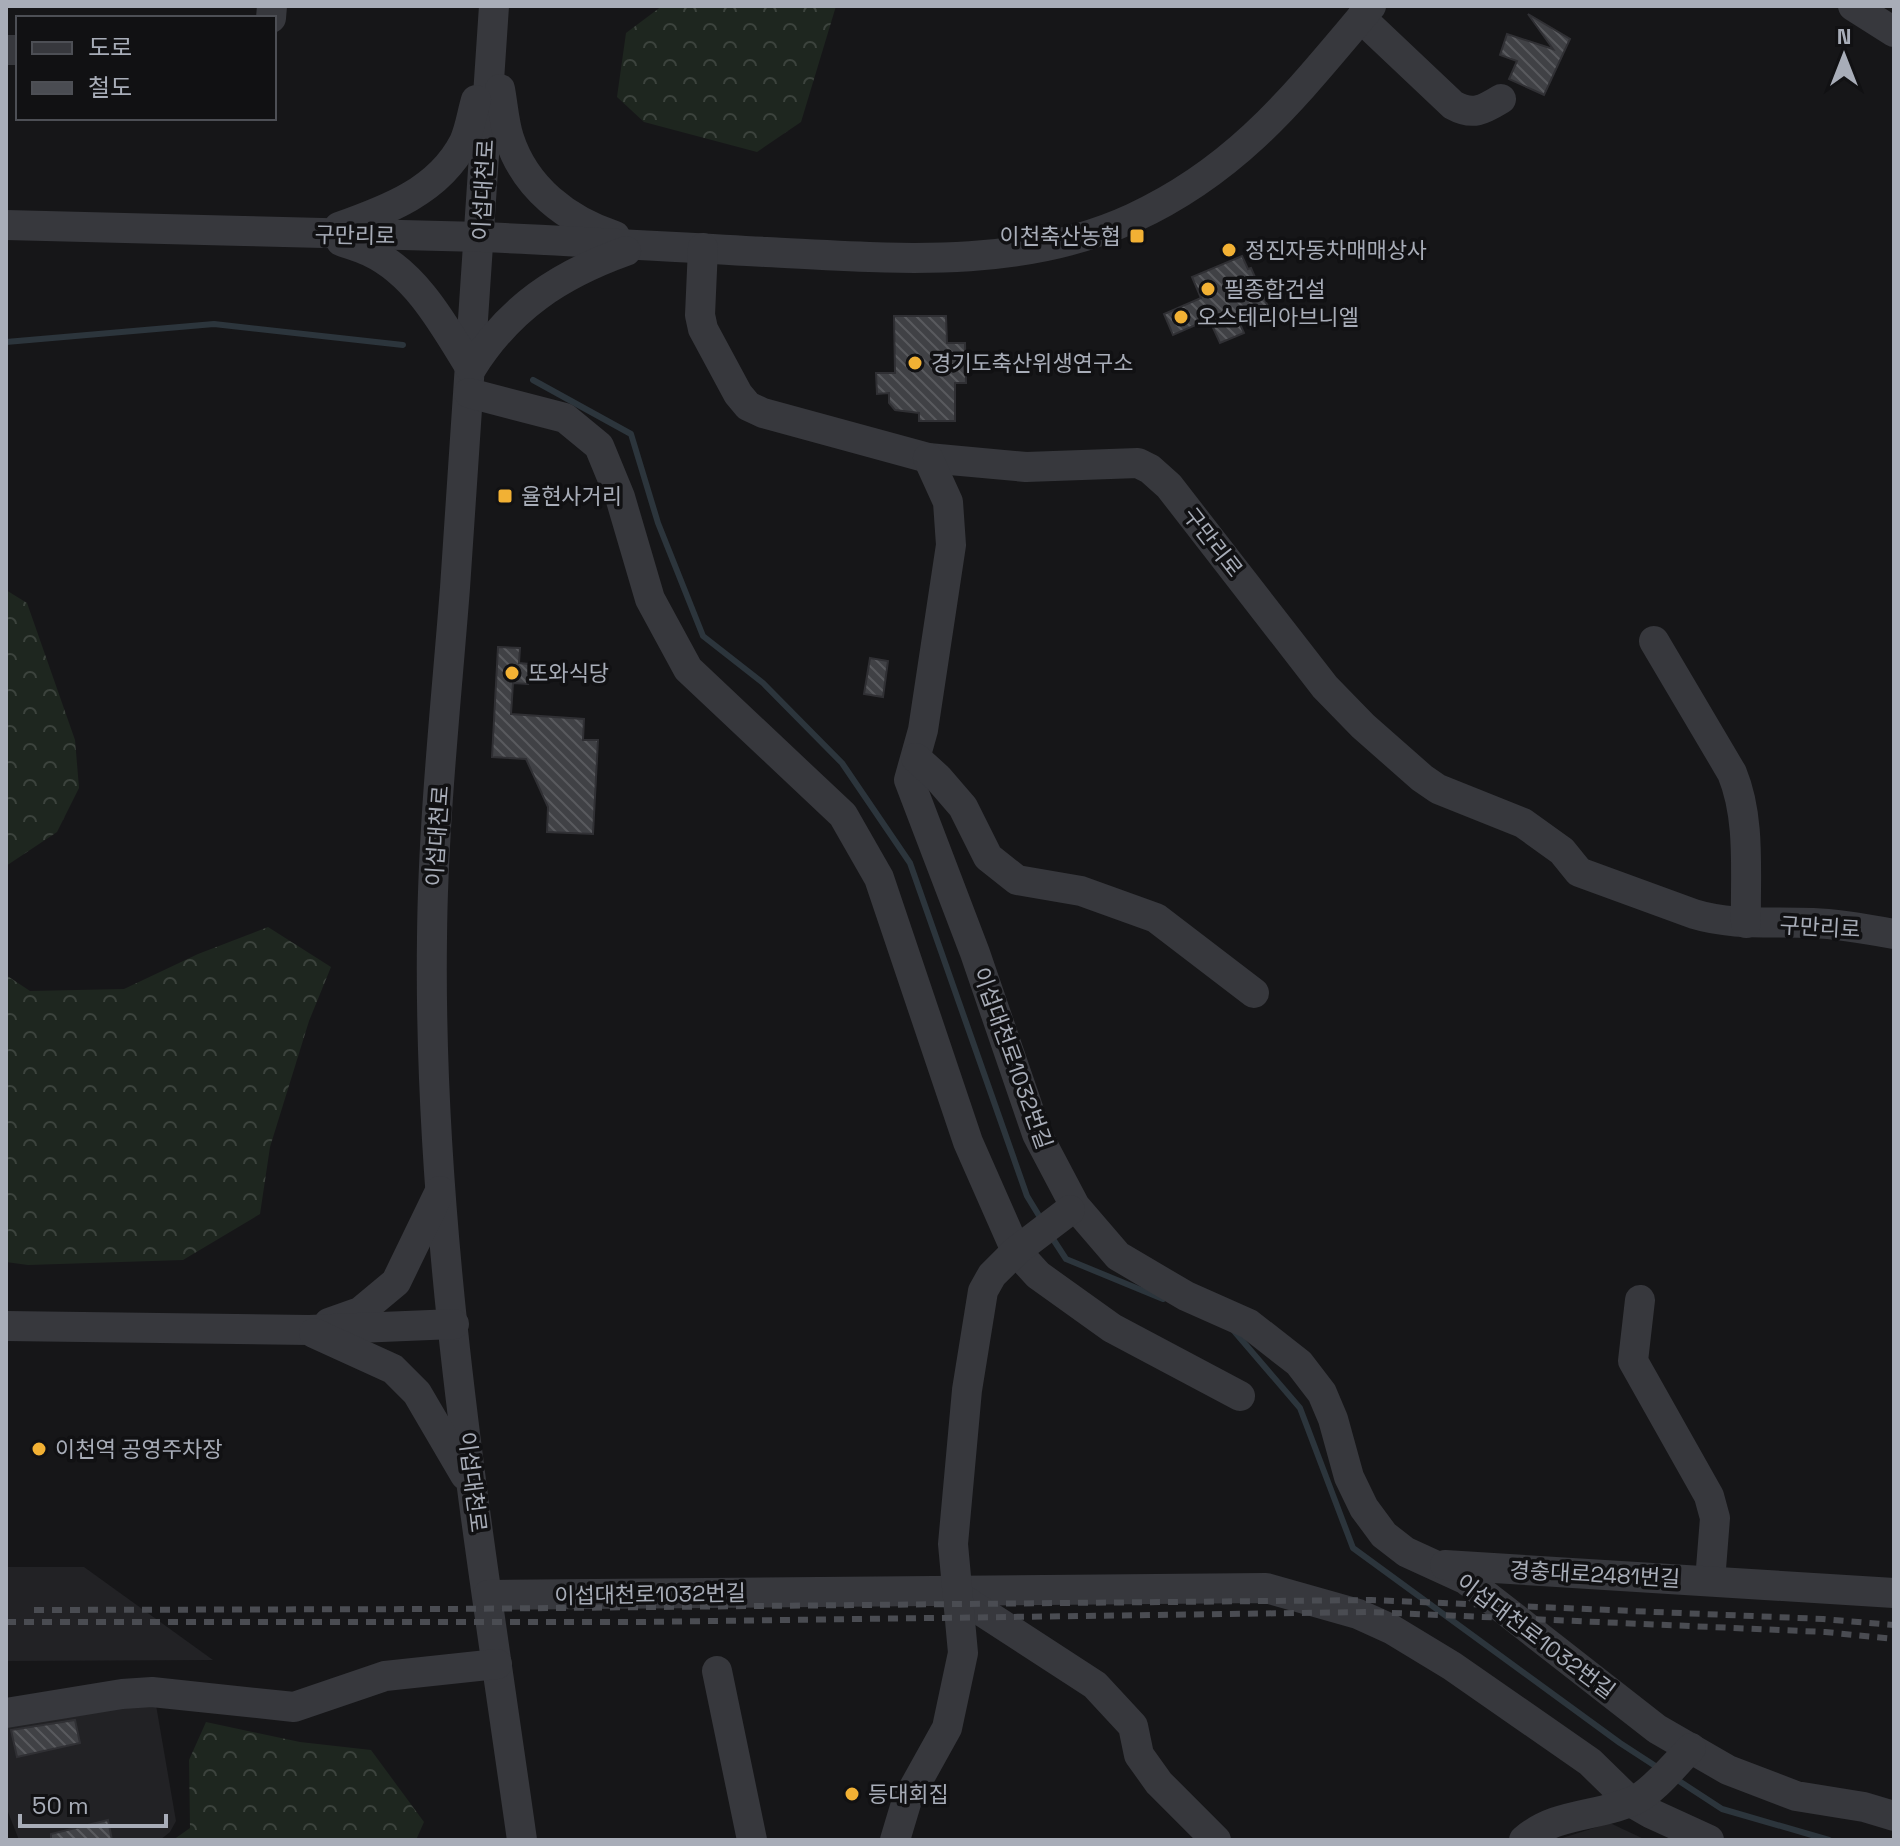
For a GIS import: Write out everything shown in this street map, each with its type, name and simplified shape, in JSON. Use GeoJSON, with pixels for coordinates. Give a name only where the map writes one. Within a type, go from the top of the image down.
{"type":"FeatureCollection","features":[{"type":"Feature","properties":{"kind":"street","name":"이섭대천로"},"geometry":{"type":"LineString","coordinates":[[494,6],[435,857],[432,1020],[441,1189],[454,1324],[473,1489],[522,1840]]}},
{"type":"Feature","properties":{"kind":"street"},"geometry":{"type":"LineString","coordinates":[[1853,6],[1894,32]]}},
{"type":"Feature","properties":{"kind":"street","name":"구만리로"},"geometry":{"type":"LineString","coordinates":[[6,225],[480,237],[942,258],[1012,254],[1072,241],[1133,218],[1185,189],[1240,152],[1280,113],[1366,12],[1453,105],[1464,111],[1476,112],[1501,99]]}},
{"type":"Feature","properties":{"kind":"street"},"geometry":{"type":"LineString","coordinates":[[320,234],[384,211],[420,192],[445,169],[465,141],[492,44]]}},
{"type":"Feature","properties":{"kind":"street"},"geometry":{"type":"LineString","coordinates":[[492,44],[510,139],[530,179],[551,203],[587,227],[642,245]]}},
{"type":"Feature","properties":{"kind":"street"},"geometry":{"type":"LineString","coordinates":[[320,234],[372,252],[401,273],[423,297],[470,381],[565,418],[599,446],[620,497],[650,599],[688,669],[843,815],[879,878],[968,1142],[1020,1248],[1038,1275],[1112,1328],[1240,1396]]}},
{"type":"Feature","properties":{"kind":"street"},"geometry":{"type":"LineString","coordinates":[[470,381],[497,331],[514,313],[546,289],[587,265],[642,245]]}},
{"type":"Feature","properties":{"kind":"street","name":"구만리로"},"geometry":{"type":"LineString","coordinates":[[703,248],[700,315],[703,329],[738,394],[748,406],[763,413],[928,458],[1026,467],[1138,463],[1169,486],[1325,687],[1363,726],[1438,789],[1523,823],[1562,851],[1579,872],[1694,914],[1746,923],[1823,923],[1894,934]]}},
{"type":"Feature","properties":{"kind":"street","name":"이섭대천로1032번길"},"geometry":{"type":"LineString","coordinates":[[928,458],[948,502],[951,545],[923,730],[909,780],[975,953],[1037,1134],[1075,1206],[1118,1256],[1186,1296],[1249,1324],[1299,1363],[1322,1393],[1333,1419],[1349,1477],[1364,1508],[1384,1535],[1406,1552],[1465,1579],[1657,1729],[1691,1748]]}},
{"type":"Feature","properties":{"kind":"street"},"geometry":{"type":"LineString","coordinates":[[1654,641],[1732,773],[1740,792],[1744,813],[1746,923]]}},
{"type":"Feature","properties":{"kind":"street"},"geometry":{"type":"LineString","coordinates":[[916,758],[963,807],[988,857],[1017,880],[1081,891],[1156,918],[1254,993]]}},
{"type":"Feature","properties":{"kind":"street"},"geometry":{"type":"LineString","coordinates":[[309,1330],[360,1312],[396,1282],[441,1189]]}},
{"type":"Feature","properties":{"kind":"street"},"geometry":{"type":"LineString","coordinates":[[895,1840],[907,1800],[947,1728],[963,1653],[953,1544],[967,1390],[983,1291],[992,1275],[1020,1248],[1070,1210]]}},
{"type":"Feature","properties":{"kind":"street","name":"경충대로2481번길"},"geometry":{"type":"LineString","coordinates":[[1640,1300],[1633,1361],[1709,1496],[1715,1518],[1710,1581]]}},
{"type":"Feature","properties":{"kind":"street"},"geometry":{"type":"LineString","coordinates":[[6,1326],[309,1330],[454,1324]]}},
{"type":"Feature","properties":{"kind":"street"},"geometry":{"type":"LineString","coordinates":[[309,1330],[393,1369],[417,1393],[473,1489]]}},
{"type":"Feature","properties":{"kind":"street","name":"경충대로2481번길"},"geometry":{"type":"LineString","coordinates":[[1433,1564],[1894,1593]]}},
{"type":"Feature","properties":{"kind":"street","name":"이섭대천로1032번길"},"geometry":{"type":"LineString","coordinates":[[488,1595],[957,1594],[1266,1588],[1319,1601],[1391,1629],[1452,1666],[1590,1762],[1636,1799],[1709,1840]]}},
{"type":"Feature","properties":{"kind":"street"},"geometry":{"type":"LineString","coordinates":[[957,1594],[1095,1685],[1133,1726],[1139,1755],[1159,1783],[1216,1840]]}},
{"type":"Feature","properties":{"kind":"street"},"geometry":{"type":"LineString","coordinates":[[6,1713],[152,1692],[294,1707],[385,1676],[497,1664]]}},
{"type":"Feature","properties":{"kind":"street"},"geometry":{"type":"LineString","coordinates":[[717,1671],[752,1840]]}},
{"type":"Feature","properties":{"kind":"street"},"geometry":{"type":"LineString","coordinates":[[1524,1840],[1544,1826],[1636,1799],[1691,1748],[1728,1770],[1796,1796],[1864,1807],[1894,1816]]}},
{"type":"Feature","properties":{"kind":"shaded area"},"geometry":{"type":"Polygon","coordinates":[[[6,1567],[84,1567],[213,1660],[6,1661],[6,1567]]]}},
{"type":"Feature","properties":{"kind":"shaded area"},"geometry":{"type":"Polygon","coordinates":[[[156,1705],[176,1821],[170,1832],[160,1840],[19,1840],[6,1807],[6,1721],[156,1705]]]}},
{"type":"Feature","properties":{"kind":"shaded area"},"geometry":{"type":"Polygon","coordinates":[[[1610,1823],[1646,1840],[1556,1840],[1610,1823]]]}},
{"type":"Feature","properties":{"kind":"green space"},"geometry":{"type":"Polygon","coordinates":[[[662,6],[836,6],[801,122],[757,152],[644,122],[617,97],[626,33],[662,6]]]}},
{"type":"Feature","properties":{"kind":"green space"},"geometry":{"type":"Polygon","coordinates":[[[6,590],[27,603],[75,740],[79,788],[57,832],[6,866],[6,590]]]}},
{"type":"Feature","properties":{"kind":"green space"},"geometry":{"type":"Polygon","coordinates":[[[268,927],[331,967],[309,1021],[270,1147],[260,1214],[183,1260],[28,1265],[6,1262],[6,975],[30,991],[124,989],[198,954],[268,927]]]}},
{"type":"Feature","properties":{"kind":"green space"},"geometry":{"type":"Polygon","coordinates":[[[206,1722],[300,1742],[371,1750],[424,1822],[416,1840],[173,1840],[190,1828],[189,1760],[206,1722]]]}},
{"type":"Feature","properties":{"kind":"building"},"geometry":{"type":"Polygon","coordinates":[[[1528,14],[1570,39],[1544,95],[1509,79],[1517,61],[1500,55],[1507,34],[1553,49],[1528,14]]]}},
{"type":"Feature","properties":{"kind":"building"},"geometry":{"type":"Polygon","coordinates":[[[1242,256],[1248,269],[1251,268],[1270,311],[1240,324],[1244,333],[1220,343],[1209,319],[1173,335],[1164,314],[1201,298],[1192,277],[1242,256]]]}},
{"type":"Feature","properties":{"kind":"building"},"geometry":{"type":"Polygon","coordinates":[[[894,316],[946,316],[947,343],[965,343],[966,383],[955,383],[955,421],[919,421],[919,413],[895,410],[889,403],[889,393],[877,394],[876,373],[895,373],[894,316]]]}},
{"type":"Feature","properties":{"kind":"building"},"geometry":{"type":"Polygon","coordinates":[[[498,647],[520,648],[519,663],[529,664],[528,684],[513,683],[511,714],[584,719],[583,740],[598,740],[593,834],[547,832],[548,807],[526,759],[492,757],[498,647]]]}},
{"type":"Feature","properties":{"kind":"building"},"geometry":{"type":"Polygon","coordinates":[[[870,658],[888,661],[883,697],[864,694],[870,658]]]}},
{"type":"Feature","properties":{"kind":"building"},"geometry":{"type":"Polygon","coordinates":[[[75,1720],[80,1743],[17,1757],[11,1730],[75,1720]]]}},
{"type":"Feature","properties":{"kind":"building"},"geometry":{"type":"Polygon","coordinates":[[[108,1820],[112,1840],[51,1840],[51,1834],[108,1820]]]}},
{"type":"Feature","properties":{"kind":"waterway"},"geometry":{"type":"LineString","coordinates":[[6,342],[214,324],[403,345]]}},
{"type":"Feature","properties":{"kind":"waterway"},"geometry":{"type":"LineString","coordinates":[[533,380],[631,434],[658,523],[703,636],[763,683],[842,763],[910,863],[1027,1196],[1041,1219]]}},
{"type":"Feature","properties":{"kind":"waterway"},"geometry":{"type":"LineString","coordinates":[[1051,1236],[1066,1259],[1163,1299]]}},
{"type":"Feature","properties":{"kind":"waterway"},"geometry":{"type":"LineString","coordinates":[[1234,1331],[1300,1408],[1353,1548],[1660,1769]]}},
{"type":"Feature","properties":{"kind":"waterway"},"geometry":{"type":"LineString","coordinates":[[1676,1779],[1722,1809],[1829,1840]]}},
{"type":"Feature","properties":{"kind":"railway"},"geometry":{"type":"LineString","coordinates":[[34,1610],[1371,1600],[1823,1619],[1894,1625]]}},
{"type":"Feature","properties":{"kind":"railway"},"geometry":{"type":"LineString","coordinates":[[6,1622],[641,1622],[1371,1612],[1825,1632],[1894,1639]]}},
{"type":"Feature","properties":{"kind":"place","name":"이천축산농협"},"geometry":{"type":"Point","coordinates":[1137,236]}},
{"type":"Feature","properties":{"kind":"place","name":"정진자동차매매상사"},"geometry":{"type":"Point","coordinates":[1229,250]}},
{"type":"Feature","properties":{"kind":"place","name":"필종합건설"},"geometry":{"type":"Point","coordinates":[1208,289]}},
{"type":"Feature","properties":{"kind":"place","name":"오스테리아브니엘"},"geometry":{"type":"Point","coordinates":[1181,317]}},
{"type":"Feature","properties":{"kind":"place","name":"경기도축산위생연구소"},"geometry":{"type":"Point","coordinates":[915,363]}},
{"type":"Feature","properties":{"kind":"place","name":"율현사거리"},"geometry":{"type":"Point","coordinates":[505,496]}},
{"type":"Feature","properties":{"kind":"place","name":"또와식당"},"geometry":{"type":"Point","coordinates":[512,673]}},
{"type":"Feature","properties":{"kind":"place","name":"이천역 공영주차장"},"geometry":{"type":"Point","coordinates":[39,1449]}},
{"type":"Feature","properties":{"kind":"place","name":"등대회집"},"geometry":{"type":"Point","coordinates":[852,1794]}}]}
